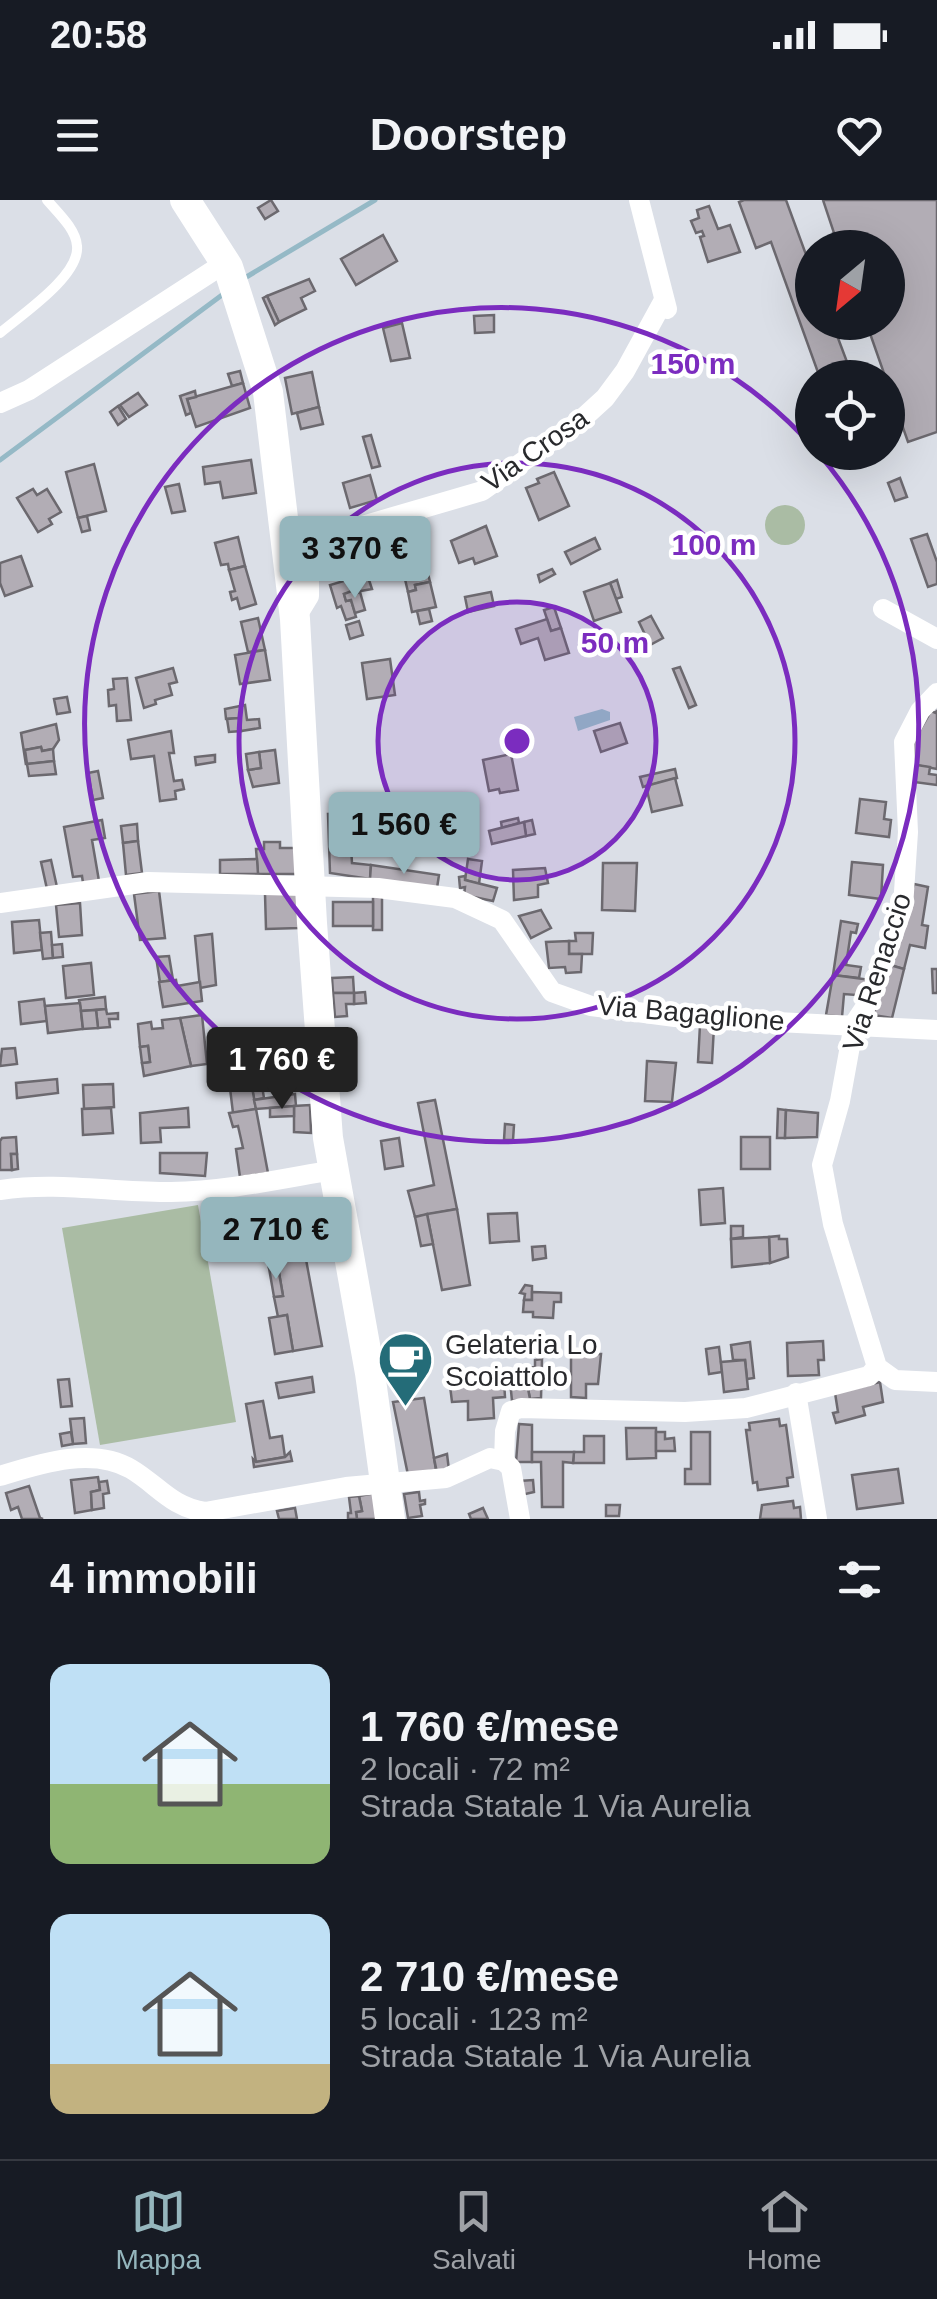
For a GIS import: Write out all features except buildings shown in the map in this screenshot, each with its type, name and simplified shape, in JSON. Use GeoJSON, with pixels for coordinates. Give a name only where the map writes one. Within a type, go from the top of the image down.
{"type":"FeatureCollection","features":[{"type":"Feature","properties":{"kind":"main road"},"geometry":{"type":"LineString","coordinates":[[185,200],[226,265],[268,392],[295,619],[328,1138],[390,1519]]}},
{"type":"Feature","properties":{"kind":"street","name":"Via Crosa"},"geometry":{"type":"LineString","coordinates":[[295,619],[309,596],[309,560],[328,536],[482,491],[605,398],[666,306],[639,200]]}},
{"type":"Feature","properties":{"kind":"street"},"geometry":{"type":"LineString","coordinates":[[0,403],[29,390],[226,265]]}},
{"type":"Feature","properties":{"kind":"street"},"geometry":{"type":"LineString","coordinates":[[884,609],[937,639]]}},
{"type":"Feature","properties":{"kind":"street","name":"Via Renaccio"},"geometry":{"type":"LineString","coordinates":[[878,1367],[833,1224],[822,1165],[840,1101],[854,1024],[870,1000],[903,906],[908,866],[904,742],[909,726],[937,693]]}},
{"type":"Feature","properties":{"kind":"street","name":"Via Bagaglione"},"geometry":{"type":"LineString","coordinates":[[0,904],[148,882],[378,888],[455,898],[502,920],[552,992],[591,1006],[674,1017],[937,1030]]}},
{"type":"Feature","properties":{"kind":"street"},"geometry":{"type":"LineString","coordinates":[[0,1190],[78,1186],[200,1192],[334,1170]]}},
{"type":"Feature","properties":{"kind":"street"},"geometry":{"type":"LineString","coordinates":[[504,1461],[504,1431],[511,1411],[521,1408],[685,1412],[746,1408],[869,1376],[878,1367],[894,1380],[937,1382]]}},
{"type":"Feature","properties":{"kind":"street"},"geometry":{"type":"LineString","coordinates":[[796,1393],[816,1519]]}},
{"type":"Feature","properties":{"kind":"street"},"geometry":{"type":"LineString","coordinates":[[0,1476],[44,1462],[114,1462],[132,1470],[186,1510],[205,1512],[385,1483],[446,1478],[490,1458],[504,1461],[511,1468],[520,1519]]}},
{"type":"Feature","properties":{"kind":"lane"},"geometry":{"type":"LineString","coordinates":[[0,332],[70,272],[78,248],[69,226],[48,200]]}},
{"type":"Feature","properties":{"kind":"green space"},"geometry":{"type":"Polygon","coordinates":[[[785,505],[799,511],[805,525],[799,539],[785,545],[771,539],[765,525],[771,511],[785,505]]]}},
{"type":"Feature","properties":{"kind":"green space"},"geometry":{"type":"Polygon","coordinates":[[[198,1205],[236,1422],[100,1445],[62,1228],[198,1205]]]}},
{"type":"Feature","properties":{"kind":"water"},"geometry":{"type":"Polygon","coordinates":[[[602,709],[610,712],[610,720],[578,731],[574,717],[602,709]]]}},
{"type":"Feature","properties":{"kind":"waterway"},"geometry":{"type":"LineString","coordinates":[[243,279],[375,200]]}},
{"type":"Feature","properties":{"kind":"waterway"},"geometry":{"type":"LineString","coordinates":[[0,460],[226,292]]}},
{"type":"Feature","properties":{"kind":"place","name":"Gelateria Lo Scoiattolo"},"geometry":{"type":"Point","coordinates":[406,1409]}}]}
